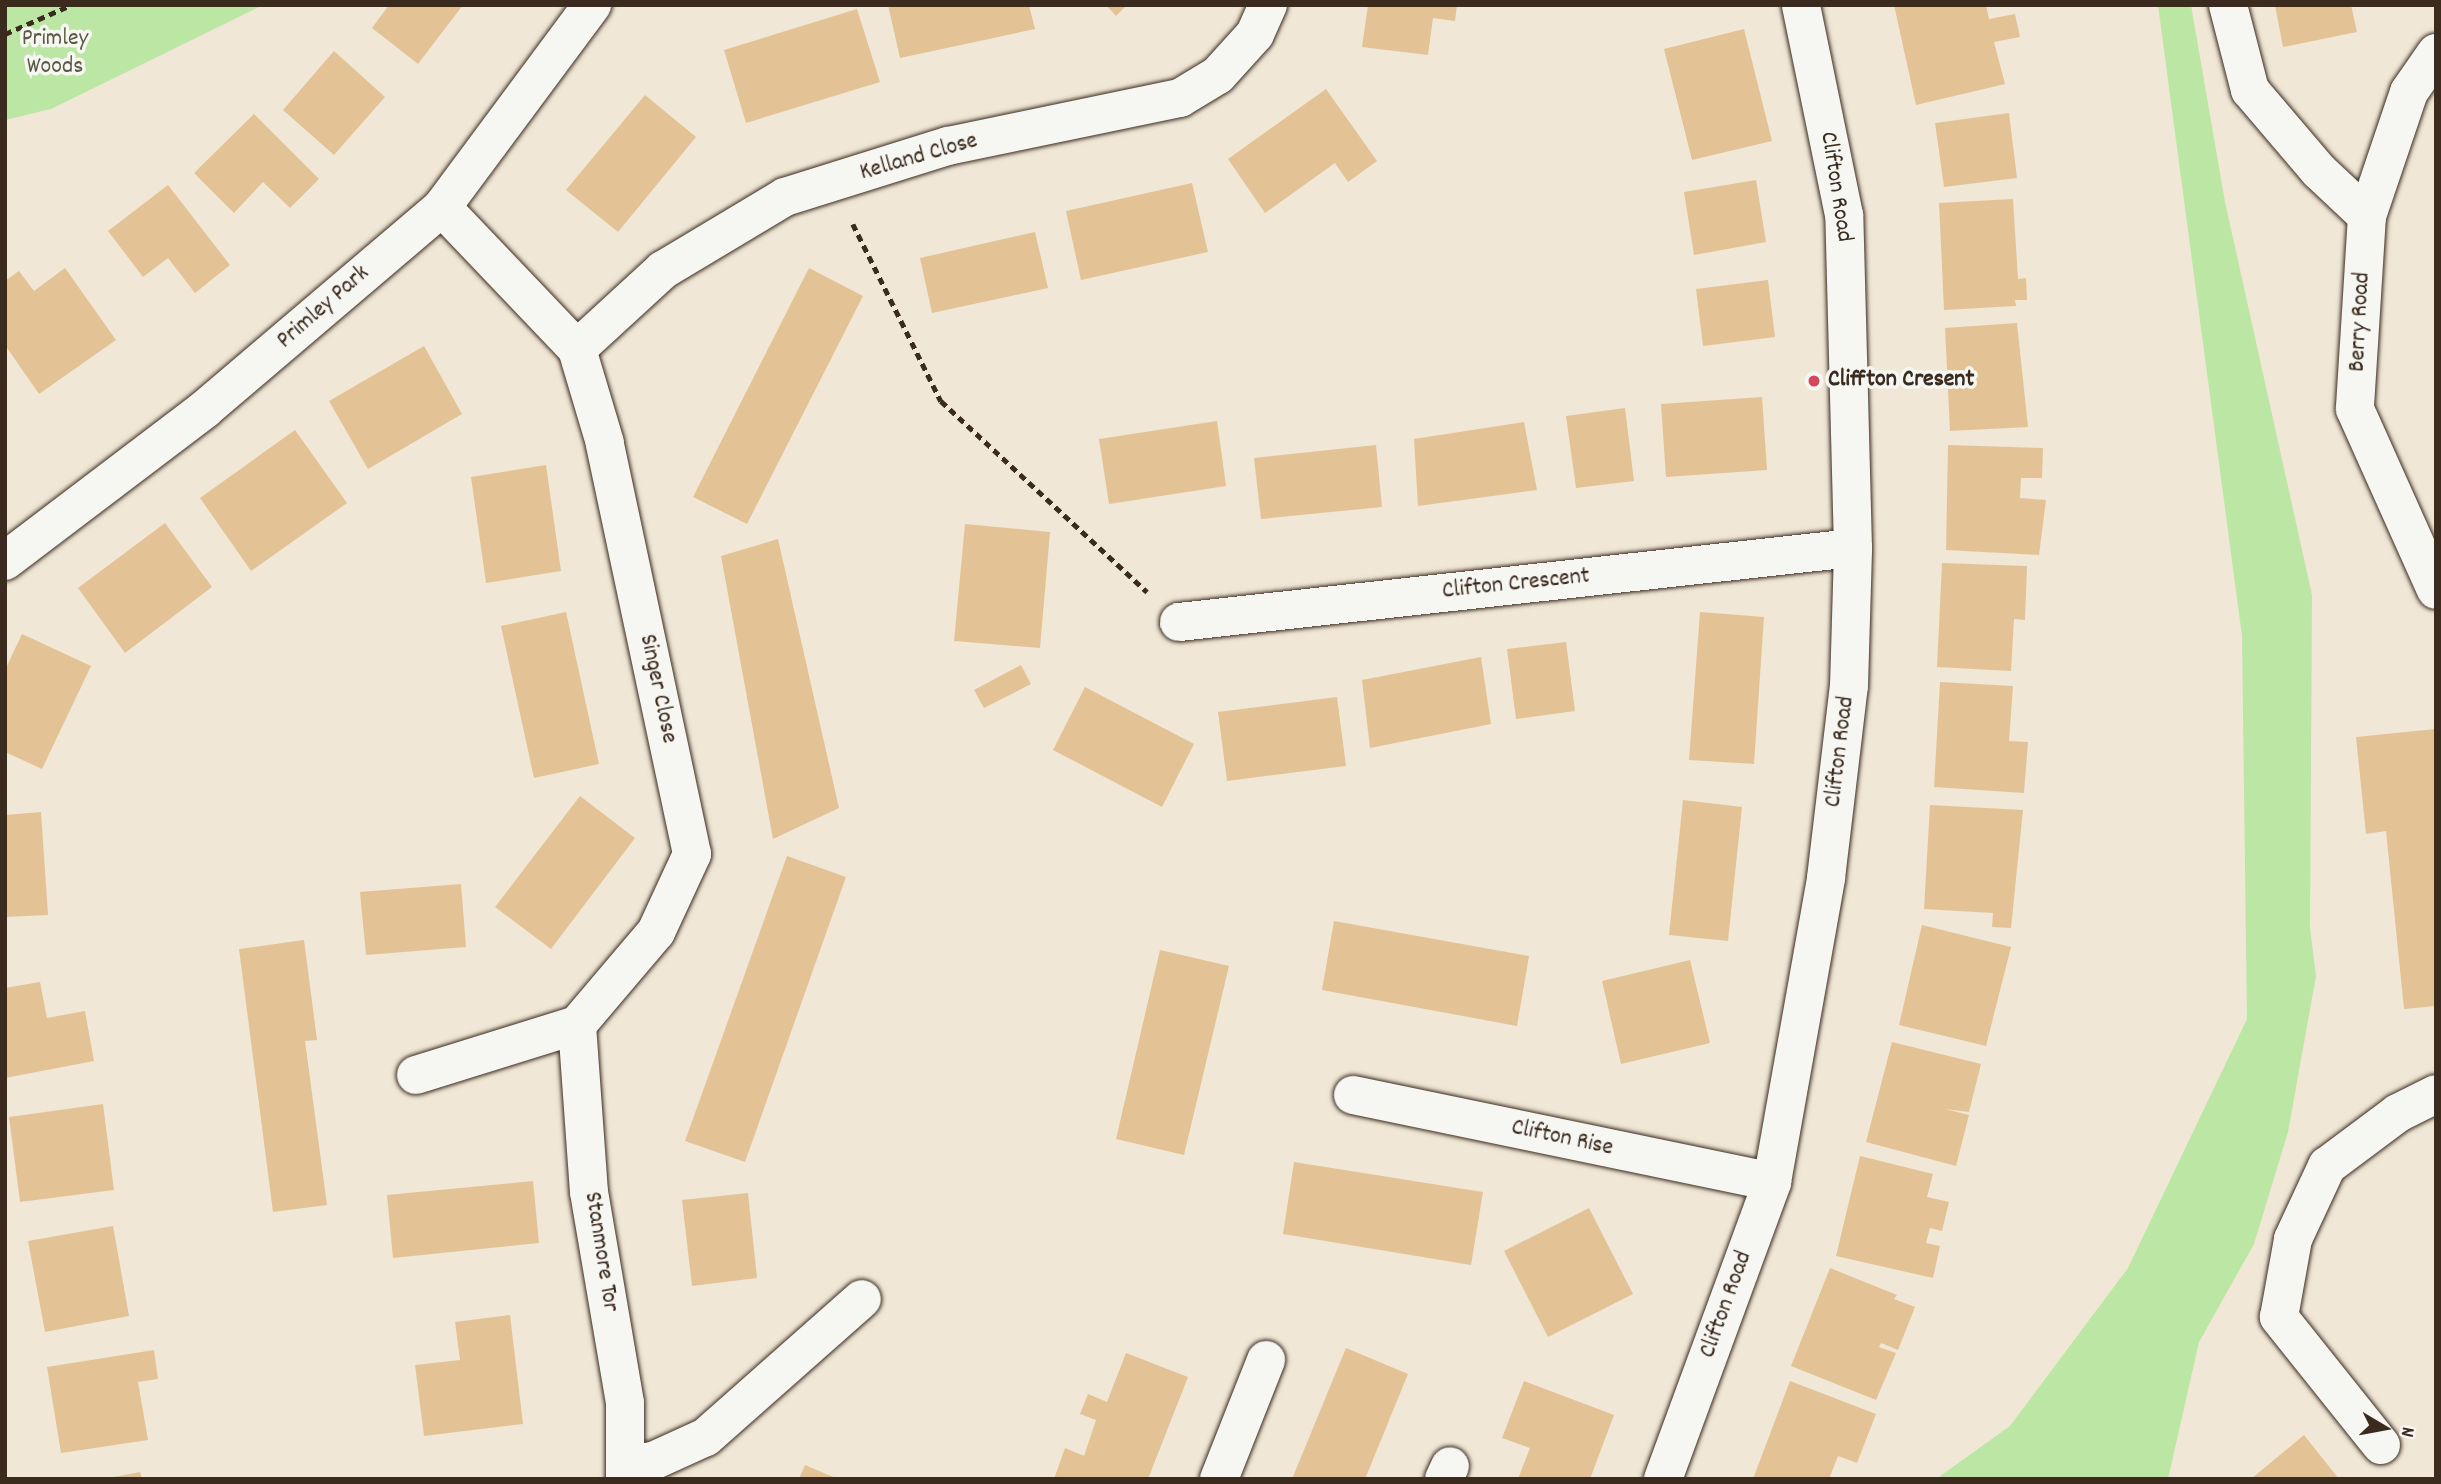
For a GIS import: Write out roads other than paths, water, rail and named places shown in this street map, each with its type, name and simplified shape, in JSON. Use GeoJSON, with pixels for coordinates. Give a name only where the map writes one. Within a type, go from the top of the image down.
{"type":"FeatureCollection","features":[{"type":"Feature","properties":{"kind":"street","name":"Primley Park"},"geometry":{"type":"LineString","coordinates":[[5,561],[205,409],[442,207],[592,5]]}},
{"type":"Feature","properties":{"kind":"street","name":"Kelland Close"},"geometry":{"type":"LineString","coordinates":[[576,349],[663,270],[785,197],[948,146],[1180,98],[1217,75],[1255,34],[1268,5]]}},
{"type":"Feature","properties":{"kind":"street","name":"Clifton Road"},"geometry":{"type":"LineString","coordinates":[[1663,1479],[1772,1182],[1826,878],[1849,686],[1853,548],[1844,215],[1801,5]]}},
{"type":"Feature","properties":{"kind":"street"},"geometry":{"type":"LineString","coordinates":[[2228,5],[2250,90],[2319,172],[2367,216]]}},
{"type":"Feature","properties":{"kind":"street","name":"Berry Road"},"geometry":{"type":"LineString","coordinates":[[2436,52],[2409,92],[2367,216],[2355,409],[2436,590]]}},
{"type":"Feature","properties":{"kind":"street","name":"Singer Close"},"geometry":{"type":"LineString","coordinates":[[442,207],[576,349],[605,443],[692,854],[656,932],[577,1026]]}},
{"type":"Feature","properties":{"kind":"street","name":"Clifton Crescent"},"geometry":{"type":"LineString","coordinates":[[1179,622],[1853,548]]}},
{"type":"Feature","properties":{"kind":"street"},"geometry":{"type":"LineString","coordinates":[[416,1074],[577,1026]]}},
{"type":"Feature","properties":{"kind":"street","name":"Stanmore Tor"},"geometry":{"type":"LineString","coordinates":[[577,1026],[589,1192],[625,1403],[625,1472]]}},
{"type":"Feature","properties":{"kind":"street"},"geometry":{"type":"LineString","coordinates":[[2381,1445],[2279,1317],[2293,1238],[2327,1167],[2398,1114],[2436,1094]]}},
{"type":"Feature","properties":{"kind":"street","name":"Clifton Rise"},"geometry":{"type":"LineString","coordinates":[[1353,1095],[1772,1182]]}},
{"type":"Feature","properties":{"kind":"street"},"geometry":{"type":"LineString","coordinates":[[625,1472],[706,1437],[862,1298]]}},
{"type":"Feature","properties":{"kind":"street"},"geometry":{"type":"LineString","coordinates":[[1219,1479],[1266,1360]]}},
{"type":"Feature","properties":{"kind":"place","name":"Cliffton Cresent"},"geometry":{"type":"Point","coordinates":[1814,381]}},
{"type":"Feature","properties":{"kind":"park label","name":"Primley Woods"},"geometry":{"type":"Point","coordinates":[55,54]}}]}
